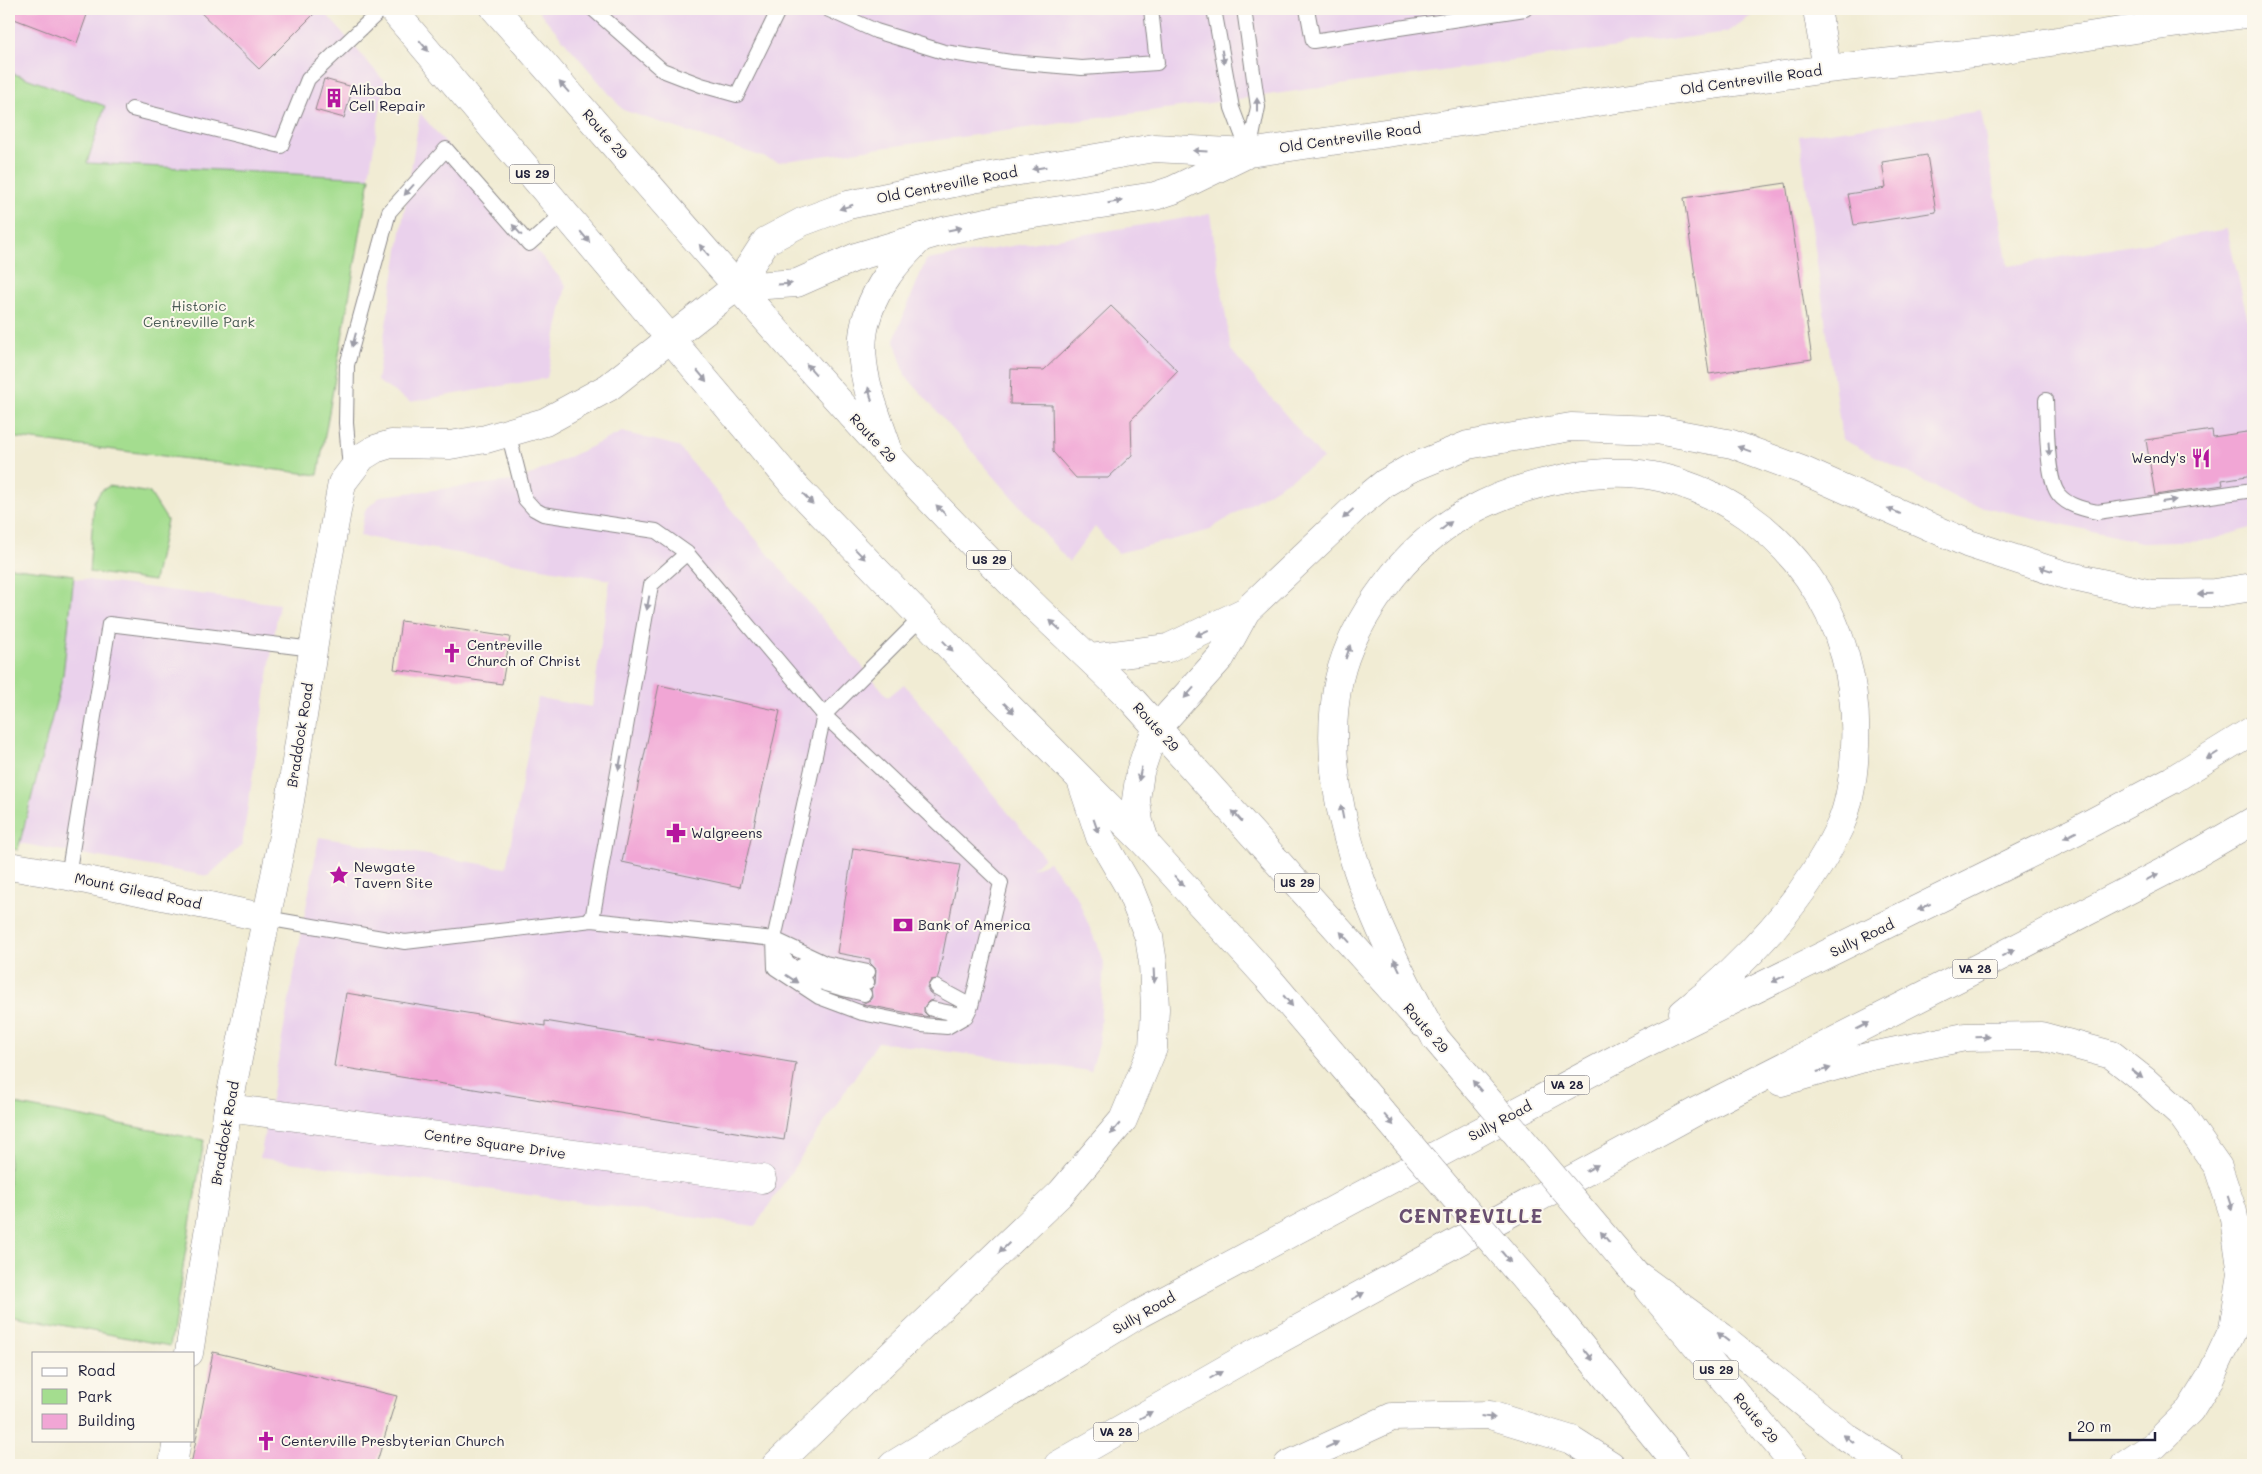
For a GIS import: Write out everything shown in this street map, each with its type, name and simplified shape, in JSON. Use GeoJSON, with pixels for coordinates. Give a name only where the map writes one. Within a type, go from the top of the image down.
{"type":"FeatureCollection","features":[{"type":"Feature","properties":{"kind":"main road","name":"US 29"},"geometry":{"type":"LineString","coordinates":[[392,9],[793,484],[921,618],[1146,844],[1267,977],[1557,1317],[1678,1465]]}},
{"type":"Feature","properties":{"kind":"main road","name":"Route 29"},"geometry":{"type":"LineString","coordinates":[[494,9],[736,287],[890,457],[1025,597],[1091,658],[1158,728],[1436,1039],[1795,1465]]}},
{"type":"Feature","properties":{"kind":"main road"},"geometry":{"type":"LineString","coordinates":[[1816,9],[1827,69]]}},
{"type":"Feature","properties":{"kind":"main road","name":"Old Centreville Road"},"geometry":{"type":"LineString","coordinates":[[670,339],[736,287],[766,241],[802,222],[848,205],[972,179],[1154,148],[1249,153],[1827,69],[1993,51],[2253,13]]}},
{"type":"Feature","properties":{"kind":"main road","name":"Old Centreville Road"},"geometry":{"type":"LineString","coordinates":[[736,287],[797,283],[856,256],[921,237],[1001,219],[1155,196],[1173,190],[1249,153]]}},
{"type":"Feature","properties":{"kind":"main road"},"geometry":{"type":"LineString","coordinates":[[890,457],[870,396],[861,354],[865,317],[888,275],[921,237]]}},
{"type":"Feature","properties":{"kind":"main road","name":"Braddock Road"},"geometry":{"type":"LineString","coordinates":[[189,1352],[228,1108],[290,801],[313,649],[342,483],[362,457],[375,449],[391,444],[450,445],[545,422],[609,387],[670,339]]}},
{"type":"Feature","properties":{"kind":"main road"},"geometry":{"type":"LineString","coordinates":[[1091,658],[1168,648],[1246,611],[1356,506],[1385,483],[1410,469],[1468,445],[1571,427],[1658,430],[1732,444],[1802,470],[1969,544],[2065,575],[2151,594],[2214,593],[2253,587]]}},
{"type":"Feature","properties":{"kind":"main road"},"geometry":{"type":"LineString","coordinates":[[1436,1039],[1411,994],[1389,948],[1370,902],[1344,824],[1334,770],[1334,724],[1340,678],[1350,646],[1366,612],[1390,579],[1418,548],[1453,520],[1492,499],[1534,485],[1578,477],[1618,474],[1662,478],[1706,494],[1747,515],[1777,540],[1805,570],[1845,648],[1853,689],[1856,728],[1853,778],[1841,823],[1816,870],[1786,911],[1750,953],[1702,998],[1642,1045]]}},
{"type":"Feature","properties":{"kind":"main road"},"geometry":{"type":"LineString","coordinates":[[1146,844],[1136,800],[1140,772],[1158,728],[1221,658],[1246,611]]}},
{"type":"Feature","properties":{"kind":"main road","name":"Sully Road"},"geometry":{"type":"LineString","coordinates":[[893,1465],[1139,1314],[1642,1045],[2076,831],[2172,780],[2253,730]]}},
{"type":"Feature","properties":{"kind":"main road"},"geometry":{"type":"LineString","coordinates":[[776,1465],[1061,1193],[1123,1120],[1154,1048],[1153,963],[1149,937],[1129,887],[1100,837],[1081,780]]}},
{"type":"Feature","properties":{"kind":"main road","name":"VA 28"},"geometry":{"type":"LineString","coordinates":[[1058,1465],[1247,1357],[1695,1112],[2176,865],[2253,821]]}},
{"type":"Feature","properties":{"kind":"main road","name":"Mount Gilead Road"},"geometry":{"type":"LineString","coordinates":[[9,866],[68,876],[266,918]]}},
{"type":"Feature","properties":{"kind":"main road"},"geometry":{"type":"LineString","coordinates":[[1695,1112],[1780,1082],[1868,1057],[1965,1037],[2041,1036],[2112,1055],[2145,1081],[2180,1113],[2218,1167],[2233,1212],[2242,1274],[2233,1329],[2210,1378],[2190,1410],[2155,1445],[2125,1465]]}},
{"type":"Feature","properties":{"kind":"main road","name":"Centre Square Drive"},"geometry":{"type":"LineString","coordinates":[[228,1108],[762,1179]]}},
{"type":"Feature","properties":{"kind":"main road"},"geometry":{"type":"LineString","coordinates":[[1636,1274],[1722,1337],[1846,1437],[1890,1465]]}},
{"type":"Feature","properties":{"kind":"main road"},"geometry":{"type":"LineString","coordinates":[[1288,1465],[1392,1416],[1490,1416],[1572,1440],[1611,1465]]}},
{"type":"Feature","properties":{"kind":"main road"},"geometry":{"type":"LineString","coordinates":[[173,1465],[177,1442]]}},
{"type":"Feature","properties":{"kind":"lane"},"geometry":{"type":"LineString","coordinates":[[132,109],[281,146],[308,79],[382,9]]}},
{"type":"Feature","properties":{"kind":"lane"},"geometry":{"type":"LineString","coordinates":[[592,9],[662,70],[701,85],[737,95],[779,9]]}},
{"type":"Feature","properties":{"kind":"lane"},"geometry":{"type":"LineString","coordinates":[[827,9],[876,30],[944,52],[1011,62],[1082,68],[1157,63],[1151,9]]}},
{"type":"Feature","properties":{"kind":"lane"},"geometry":{"type":"LineString","coordinates":[[1214,9],[1232,108],[1249,153]]}},
{"type":"Feature","properties":{"kind":"lane"},"geometry":{"type":"LineString","coordinates":[[1244,9],[1258,107],[1249,153]]}},
{"type":"Feature","properties":{"kind":"lane"},"geometry":{"type":"LineString","coordinates":[[1307,9],[1312,41],[1525,9]]}},
{"type":"Feature","properties":{"kind":"lane"},"geometry":{"type":"LineString","coordinates":[[350,471],[346,423],[347,366],[389,212],[446,149],[529,244],[564,212]]}},
{"type":"Feature","properties":{"kind":"lane"},"geometry":{"type":"LineString","coordinates":[[2046,400],[2052,480],[2058,494],[2068,502],[2083,509],[2097,512],[2253,490]]}},
{"type":"Feature","properties":{"kind":"lane"},"geometry":{"type":"LineString","coordinates":[[508,432],[525,499],[534,509],[543,514],[656,530],[687,553],[824,715],[1002,883],[969,1010],[947,1027],[921,1025],[862,1014],[819,997],[776,968],[774,940],[824,715],[921,618]]}},
{"type":"Feature","properties":{"kind":"lane"},"geometry":{"type":"LineString","coordinates":[[592,920],[651,586],[687,553]]}},
{"type":"Feature","properties":{"kind":"lane"},"geometry":{"type":"LineString","coordinates":[[68,876],[109,624],[313,649]]}},
{"type":"Feature","properties":{"kind":"lane"},"geometry":{"type":"LineString","coordinates":[[266,918],[405,942],[592,920],[774,940],[805,969],[866,983]]}},
{"type":"Feature","properties":{"kind":"lane"},"geometry":{"type":"LineString","coordinates":[[934,998],[969,1010]]}},
{"type":"Feature","properties":{"kind":"shaded area"},"geometry":{"type":"Polygon","coordinates":[[[9,9],[322,9],[385,82],[368,181],[85,167],[9,75],[9,9]]]}},
{"type":"Feature","properties":{"kind":"shaded area"},"geometry":{"type":"Polygon","coordinates":[[[537,9],[1753,9],[1754,14],[1727,32],[778,162],[623,110],[537,9]]]}},
{"type":"Feature","properties":{"kind":"shaded area"},"geometry":{"type":"Polygon","coordinates":[[[1981,111],[2008,266],[2227,229],[2253,342],[2253,527],[2210,540],[2141,542],[1966,503],[1842,439],[1799,136],[1981,111]]]}},
{"type":"Feature","properties":{"kind":"shaded area"},"geometry":{"type":"Polygon","coordinates":[[[420,113],[566,285],[547,378],[410,402],[377,381],[420,113]]]}},
{"type":"Feature","properties":{"kind":"shaded area"},"geometry":{"type":"Polygon","coordinates":[[[1210,214],[1231,350],[1323,459],[1207,531],[1118,553],[1095,527],[1069,562],[905,375],[894,339],[926,260],[1210,214]]]}},
{"type":"Feature","properties":{"kind":"shaded area"},"geometry":{"type":"Polygon","coordinates":[[[622,432],[678,446],[888,697],[904,684],[1044,857],[1032,869],[1049,862],[1077,897],[1104,962],[1099,1044],[1091,1071],[878,1042],[755,1226],[260,1158],[319,837],[506,868],[538,698],[592,707],[610,580],[360,536],[365,510],[381,496],[520,480],[622,432]]]}},
{"type":"Feature","properties":{"kind":"shaded area"},"geometry":{"type":"Polygon","coordinates":[[[72,578],[279,604],[242,845],[208,876],[18,843],[72,578]]]}},
{"type":"Feature","properties":{"kind":"green space","name":"Historic Centreville Park"},"geometry":{"type":"Polygon","coordinates":[[[9,72],[105,106],[87,163],[370,178],[318,475],[9,437],[9,72]]]}},
{"type":"Feature","properties":{"kind":"green space"},"geometry":{"type":"Polygon","coordinates":[[[109,486],[150,493],[167,520],[154,581],[89,572],[94,501],[101,491],[109,486]]]}},
{"type":"Feature","properties":{"kind":"green space"},"geometry":{"type":"Polygon","coordinates":[[[9,567],[74,575],[63,675],[18,850],[9,848],[9,567]]]}},
{"type":"Feature","properties":{"kind":"green space"},"geometry":{"type":"Polygon","coordinates":[[[9,1103],[204,1140],[170,1346],[9,1315],[9,1103]]]}},
{"type":"Feature","properties":{"kind":"building"},"geometry":{"type":"Polygon","coordinates":[[[9,9],[89,9],[77,43],[9,17],[9,9]]]}},
{"type":"Feature","properties":{"kind":"building"},"geometry":{"type":"Polygon","coordinates":[[[197,9],[319,9],[259,69],[197,9]]]}},
{"type":"Feature","properties":{"kind":"building","name":"Alibaba Cell Repair"},"geometry":{"type":"Polygon","coordinates":[[[324,79],[353,87],[344,118],[315,110],[324,79]]]}},
{"type":"Feature","properties":{"kind":"building"},"geometry":{"type":"Polygon","coordinates":[[[1927,155],[1936,212],[1854,225],[1848,194],[1886,188],[1882,162],[1927,155]]]}},
{"type":"Feature","properties":{"kind":"building"},"geometry":{"type":"Polygon","coordinates":[[[1786,183],[1812,359],[1709,374],[1684,198],[1786,183]]]}},
{"type":"Feature","properties":{"kind":"building"},"geometry":{"type":"Polygon","coordinates":[[[1111,306],[1178,371],[1131,420],[1132,455],[1108,478],[1076,478],[1053,452],[1052,405],[1010,404],[1011,369],[1044,370],[1111,306]]]}},
{"type":"Feature","properties":{"kind":"building","name":"Wendy's"},"geometry":{"type":"Polygon","coordinates":[[[2212,430],[2213,437],[2253,431],[2253,475],[2222,480],[2223,485],[2155,495],[2146,440],[2212,430]]]}},
{"type":"Feature","properties":{"kind":"building","name":"Centreville Church of Christ"},"geometry":{"type":"Polygon","coordinates":[[[401,621],[510,637],[502,684],[394,669],[401,621]]]}},
{"type":"Feature","properties":{"kind":"building","name":"Walgreens"},"geometry":{"type":"Polygon","coordinates":[[[659,685],[780,711],[740,887],[622,862],[659,685]]]}},
{"type":"Feature","properties":{"kind":"building"},"geometry":{"type":"Polygon","coordinates":[[[853,848],[960,865],[939,973],[937,979],[931,980],[927,987],[934,996],[933,1000],[929,1001],[924,1007],[924,1012],[929,1017],[862,1004],[872,997],[871,989],[875,984],[876,969],[870,963],[870,959],[837,953],[853,848]]]}},
{"type":"Feature","properties":{"kind":"building"},"geometry":{"type":"Polygon","coordinates":[[[346,993],[545,1026],[545,1021],[796,1063],[784,1140],[334,1066],[346,993]]]}},
{"type":"Feature","properties":{"kind":"building"},"geometry":{"type":"Polygon","coordinates":[[[213,1352],[397,1396],[376,1465],[191,1465],[213,1352]]]}},
{"type":"Feature","properties":{"kind":"place","name":"Alibaba Cell Repair"},"geometry":{"type":"Point","coordinates":[334,98]}},
{"type":"Feature","properties":{"kind":"place","name":"Wendy's"},"geometry":{"type":"Point","coordinates":[2201,458]}},
{"type":"Feature","properties":{"kind":"place","name":"Centreville Church of Christ"},"geometry":{"type":"Point","coordinates":[452,653]}},
{"type":"Feature","properties":{"kind":"place","name":"Walgreens"},"geometry":{"type":"Point","coordinates":[676,833]}},
{"type":"Feature","properties":{"kind":"place","name":"Newgate Tavern Site"},"geometry":{"type":"Point","coordinates":[339,875]}},
{"type":"Feature","properties":{"kind":"place","name":"Bank of America"},"geometry":{"type":"Point","coordinates":[903,925]}},
{"type":"Feature","properties":{"kind":"place","name":"Centerville Presbyterian Church"},"geometry":{"type":"Point","coordinates":[266,1441]}},
{"type":"Feature","properties":{"kind":"district","name":"CENTREVILLE"},"geometry":{"type":"Point","coordinates":[1471,1216]}}]}
